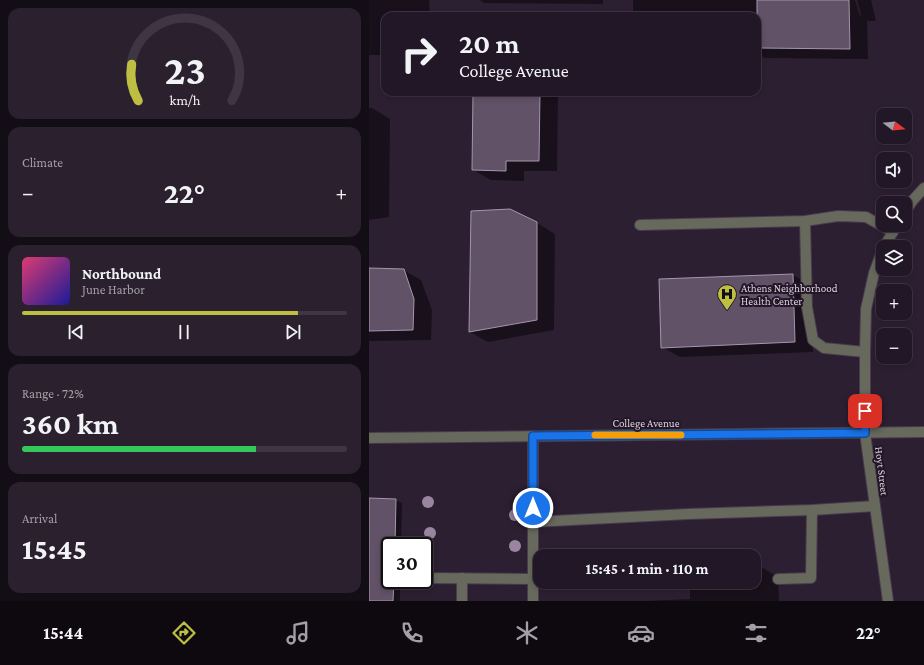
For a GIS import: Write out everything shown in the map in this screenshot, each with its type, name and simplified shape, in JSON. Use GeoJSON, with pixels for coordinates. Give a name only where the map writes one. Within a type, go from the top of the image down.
{"type":"FeatureCollection","features":[{"type":"Feature","properties":{"kind":"street"},"geometry":{"type":"LineString","coordinates":[[912,202],[924,188]]}},
{"type":"Feature","properties":{"kind":"street"},"geometry":{"type":"LineString","coordinates":[[640,225],[805,221],[838,216],[866,217],[876,221]]}},
{"type":"Feature","properties":{"kind":"street"},"geometry":{"type":"LineString","coordinates":[[805,221],[807,308],[813,340],[824,348],[865,352]]}},
{"type":"Feature","properties":{"kind":"street","name":"Hoyt Street"},"geometry":{"type":"LineString","coordinates":[[876,268],[866,309],[865,433],[888,601]]}},
{"type":"Feature","properties":{"kind":"street","name":"College Avenue"},"geometry":{"type":"LineString","coordinates":[[369,438],[924,432]]}},
{"type":"Feature","properties":{"kind":"street"},"geometry":{"type":"LineString","coordinates":[[533,436],[533,549]]}},
{"type":"Feature","properties":{"kind":"street"},"geometry":{"type":"LineString","coordinates":[[533,522],[875,506]]}},
{"type":"Feature","properties":{"kind":"street"},"geometry":{"type":"LineString","coordinates":[[778,579],[811,578],[812,510]]}},
{"type":"Feature","properties":{"kind":"street"},"geometry":{"type":"LineString","coordinates":[[433,578],[533,579]]}},
{"type":"Feature","properties":{"kind":"street"},"geometry":{"type":"LineString","coordinates":[[461,601],[462,578]]}},
{"type":"Feature","properties":{"kind":"street"},"geometry":{"type":"LineString","coordinates":[[533,589],[533,601]]}},
{"type":"Feature","properties":{"kind":"building"},"geometry":{"type":"Polygon","coordinates":[[[757,0],[849,0],[850,49],[761,48],[761,12],[757,12],[757,0]]]}},
{"type":"Feature","properties":{"kind":"building"},"geometry":{"type":"Polygon","coordinates":[[[473,96],[540,96],[539,161],[506,161],[506,171],[472,170],[473,96]]]}},
{"type":"Feature","properties":{"kind":"building"},"geometry":{"type":"Polygon","coordinates":[[[510,209],[537,222],[537,320],[469,332],[471,211],[510,209]]]}},
{"type":"Feature","properties":{"kind":"building"},"geometry":{"type":"Polygon","coordinates":[[[369,268],[404,269],[414,299],[413,330],[369,331],[369,268]]]}},
{"type":"Feature","properties":{"kind":"building","name":"Athens Neighborhood Health Center"},"geometry":{"type":"Polygon","coordinates":[[[793,274],[795,342],[661,348],[659,279],[793,274]]]}},
{"type":"Feature","properties":{"kind":"building"},"geometry":{"type":"Polygon","coordinates":[[[369,498],[396,499],[395,537],[381,537],[381,589],[394,589],[393,601],[369,601],[369,498]]]}},
{"type":"Feature","properties":{"kind":"slow traffic"},"geometry":{"type":"LineString","coordinates":[[595,435],[681,435]]}},
{"type":"Feature","properties":{"kind":"place","name":"Athens Neighborhood Health Center"},"geometry":{"type":"Point","coordinates":[727,311]}},
{"type":"Feature","properties":{"kind":"route"},"geometry":{"type":"LineString","coordinates":[[533,508],[533,436],[865,433],[865,411]]}}]}
